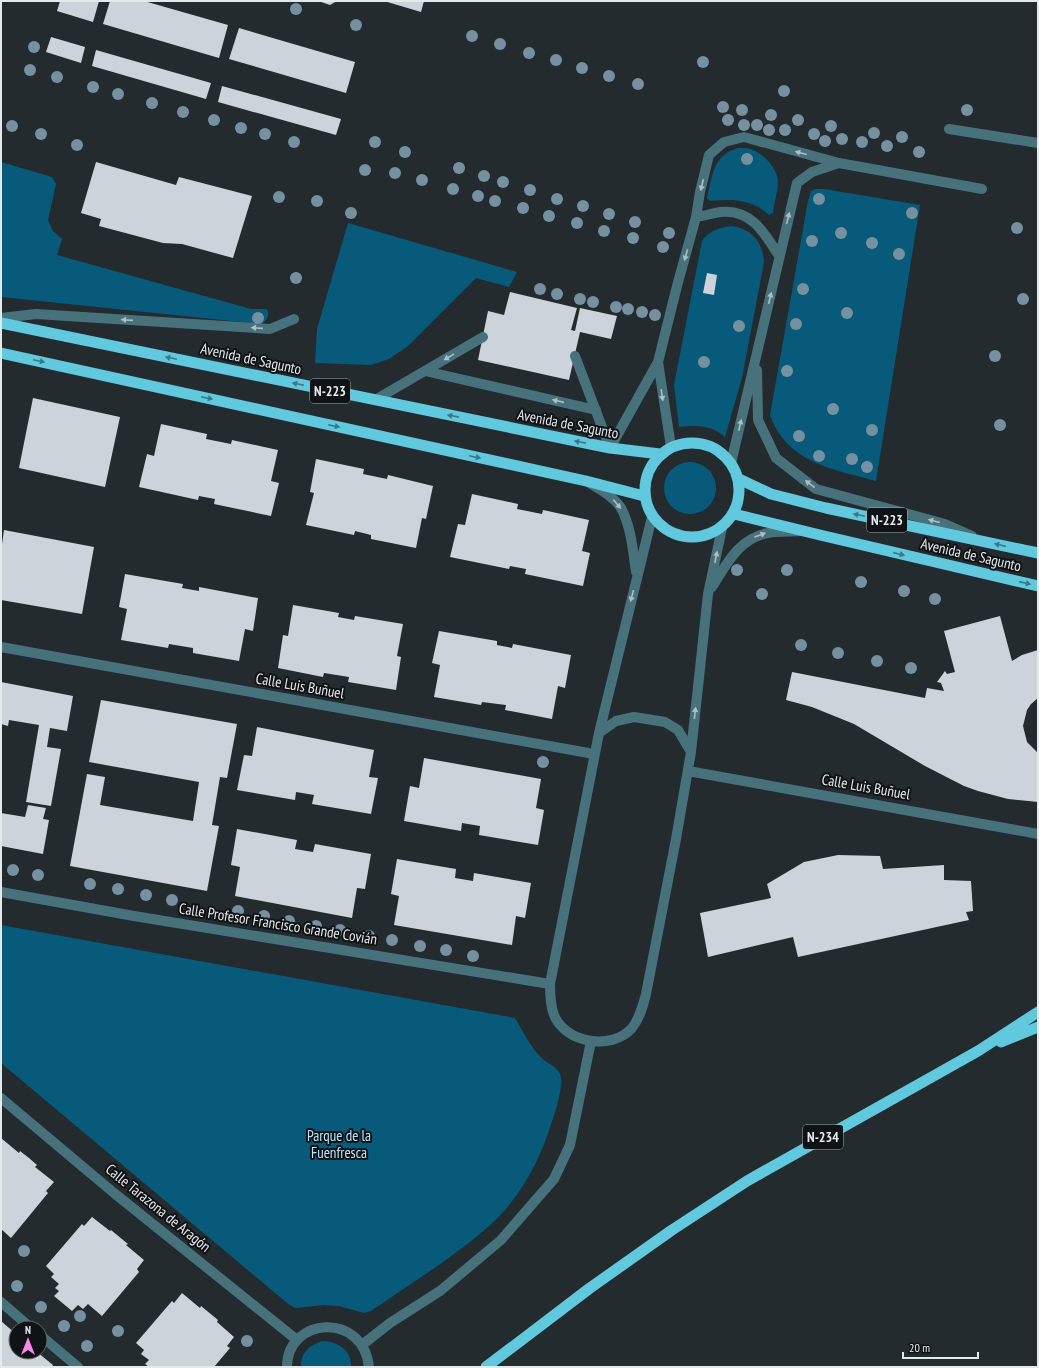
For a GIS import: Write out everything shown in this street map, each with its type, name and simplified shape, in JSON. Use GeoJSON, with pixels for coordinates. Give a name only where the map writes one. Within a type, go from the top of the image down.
{"type":"FeatureCollection","features":[{"type":"Feature","properties":{"kind":"highway","name":"Avenida de Sagunto"},"geometry":{"type":"LineString","coordinates":[[1,323],[610,448],[660,454]]}},
{"type":"Feature","properties":{"kind":"highway","name":"N-223"},"geometry":{"type":"LineString","coordinates":[[1,353],[586,481],[644,496]]}},
{"type":"Feature","properties":{"kind":"highway"},"geometry":{"type":"LineString","coordinates":[[693,442],[714,448],[731,463],[739,479],[740,497],[734,514],[722,528],[698,538],[691,537],[672,534],[652,517],[644,496],[647,473],[660,454],[671,447],[693,442]]}},
{"type":"Feature","properties":{"kind":"highway","name":"Avenida de Sagunto"},"geometry":{"type":"LineString","coordinates":[[739,479],[771,494],[826,508],[1038,553]]}},
{"type":"Feature","properties":{"kind":"highway","name":"Avenida de Sagunto"},"geometry":{"type":"LineString","coordinates":[[734,514],[1038,586]]}},
{"type":"Feature","properties":{"kind":"highway","name":"N-234"},"geometry":{"type":"LineString","coordinates":[[486,1367],[602,1279],[672,1230],[747,1181],[978,1051],[1038,1012]]}},
{"type":"Feature","properties":{"kind":"highway","name":"N-234"},"geometry":{"type":"LineString","coordinates":[[978,1051],[1038,1027]]}},
{"type":"Feature","properties":{"kind":"street"},"geometry":{"type":"LineString","coordinates":[[949,129],[1038,143]]}},
{"type":"Feature","properties":{"kind":"street"},"geometry":{"type":"LineString","coordinates":[[610,448],[658,362],[696,217],[700,192],[709,155],[724,142],[744,137],[839,163],[982,189]]}},
{"type":"Feature","properties":{"kind":"street"},"geometry":{"type":"LineString","coordinates":[[731,463],[797,183],[812,172],[839,163]]}},
{"type":"Feature","properties":{"kind":"street"},"geometry":{"type":"LineString","coordinates":[[696,217],[722,212],[733,213],[748,218],[762,230],[779,256]]}},
{"type":"Feature","properties":{"kind":"street"},"geometry":{"type":"LineString","coordinates":[[1,318],[36,314],[270,328],[294,319]]}},
{"type":"Feature","properties":{"kind":"street"},"geometry":{"type":"LineString","coordinates":[[375,400],[483,337]]}},
{"type":"Feature","properties":{"kind":"street"},"geometry":{"type":"LineString","coordinates":[[575,356],[610,448]]}},
{"type":"Feature","properties":{"kind":"street"},"geometry":{"type":"LineString","coordinates":[[757,356],[758,420],[776,458],[816,489],[945,524],[983,541]]}},
{"type":"Feature","properties":{"kind":"street"},"geometry":{"type":"LineString","coordinates":[[658,362],[671,447]]}},
{"type":"Feature","properties":{"kind":"street"},"geometry":{"type":"LineString","coordinates":[[425,371],[596,410]]}},
{"type":"Feature","properties":{"kind":"street"},"geometry":{"type":"LineString","coordinates":[[586,481],[607,493],[620,507],[631,535],[637,577]]}},
{"type":"Feature","properties":{"kind":"street"},"geometry":{"type":"LineString","coordinates":[[652,517],[594,754],[550,984],[550,999],[554,1016],[564,1029],[574,1036],[592,1041],[609,1040],[619,1037],[632,1028],[640,1014],[646,994],[691,752],[708,594],[722,528]]}},
{"type":"Feature","properties":{"kind":"street"},"geometry":{"type":"LineString","coordinates":[[708,594],[731,556],[748,540],[767,533],[802,531]]}},
{"type":"Feature","properties":{"kind":"street","name":"Calle Luis Buñuel"},"geometry":{"type":"LineString","coordinates":[[1,647],[594,754]]}},
{"type":"Feature","properties":{"kind":"street"},"geometry":{"type":"LineString","coordinates":[[599,733],[616,722],[634,716],[652,719],[665,722],[678,730],[691,752]]}},
{"type":"Feature","properties":{"kind":"street","name":"Calle Luis Buñuel"},"geometry":{"type":"LineString","coordinates":[[688,770],[1038,834]]}},
{"type":"Feature","properties":{"kind":"street","name":"Calle Profesor Francisco Grande Covián"},"geometry":{"type":"LineString","coordinates":[[1,892],[134,916],[550,984]]}},
{"type":"Feature","properties":{"kind":"street"},"geometry":{"type":"LineString","coordinates":[[362,1345],[390,1323],[440,1291],[502,1240],[554,1179],[570,1145],[592,1041]]}},
{"type":"Feature","properties":{"kind":"street","name":"Calle Tarazona de Aragón"},"geometry":{"type":"LineString","coordinates":[[1,1098],[114,1193],[297,1340]]}},
{"type":"Feature","properties":{"kind":"street"},"geometry":{"type":"LineString","coordinates":[[1,1302],[22,1320]]}},
{"type":"Feature","properties":{"kind":"street"},"geometry":{"type":"LineString","coordinates":[[287,1367],[291,1350],[297,1340],[307,1332],[318,1328],[331,1327],[343,1330],[354,1336],[362,1345],[368,1358],[369,1367]]}},
{"type":"Feature","properties":{"kind":"street"},"geometry":{"type":"LineString","coordinates":[[48,1342],[78,1367]]}},
{"type":"Feature","properties":{"kind":"green space"},"geometry":{"type":"Polygon","coordinates":[[[738,148],[746,148],[756,151],[773,167],[778,182],[773,213],[769,215],[763,210],[749,203],[734,200],[710,201],[707,198],[718,161],[729,152],[738,148]]]}},
{"type":"Feature","properties":{"kind":"green space"},"geometry":{"type":"Polygon","coordinates":[[[1,162],[52,177],[56,184],[48,220],[53,231],[62,239],[57,255],[251,309],[267,309],[267,319],[262,324],[1,297],[1,162]]]}},
{"type":"Feature","properties":{"kind":"green space"},"geometry":{"type":"Polygon","coordinates":[[[816,189],[824,189],[920,205],[876,481],[828,468],[813,462],[800,454],[788,444],[778,431],[770,415],[808,201],[811,191],[816,189]]]}},
{"type":"Feature","properties":{"kind":"green space"},"geometry":{"type":"Polygon","coordinates":[[[348,223],[517,272],[509,287],[476,278],[408,346],[389,359],[371,365],[315,363],[317,329],[348,223]]]}},
{"type":"Feature","properties":{"kind":"green space"},"geometry":{"type":"Polygon","coordinates":[[[731,226],[738,227],[755,237],[761,248],[764,262],[742,378],[725,437],[709,428],[692,426],[679,427],[674,385],[702,241],[714,230],[731,226]]]}},
{"type":"Feature","properties":{"kind":"green space"},"geometry":{"type":"Polygon","coordinates":[[[685,462],[695,462],[709,469],[716,483],[716,493],[709,507],[695,514],[685,514],[675,510],[668,503],[664,493],[664,483],[668,473],[675,466],[685,462]]]}},
{"type":"Feature","properties":{"kind":"green space","name":"Parque de la Fuenfresca"},"geometry":{"type":"Polygon","coordinates":[[[1,925],[515,1018],[539,1056],[555,1068],[560,1074],[561,1084],[559,1098],[544,1145],[527,1180],[497,1219],[473,1240],[439,1265],[371,1311],[364,1313],[339,1306],[324,1305],[295,1308],[287,1303],[1,1063],[1,925]]]}},
{"type":"Feature","properties":{"kind":"green space"},"geometry":{"type":"Polygon","coordinates":[[[323,1341],[334,1343],[343,1348],[349,1356],[351,1367],[301,1367],[304,1353],[314,1344],[323,1341]]]}},
{"type":"Feature","properties":{"kind":"building"},"geometry":{"type":"Polygon","coordinates":[[[60,1],[99,1],[93,22],[57,11],[60,1]]]}},
{"type":"Feature","properties":{"kind":"building"},"geometry":{"type":"Polygon","coordinates":[[[110,1],[144,1],[228,25],[219,58],[103,24],[110,1]]]}},
{"type":"Feature","properties":{"kind":"building"},"geometry":{"type":"Polygon","coordinates":[[[318,1],[337,1],[330,5],[318,1]]]}},
{"type":"Feature","properties":{"kind":"building"},"geometry":{"type":"Polygon","coordinates":[[[384,1],[424,1],[421,12],[384,1]]]}},
{"type":"Feature","properties":{"kind":"building"},"geometry":{"type":"Polygon","coordinates":[[[239,28],[355,62],[346,93],[229,59],[239,28]]]}},
{"type":"Feature","properties":{"kind":"building"},"geometry":{"type":"Polygon","coordinates":[[[51,37],[85,47],[81,63],[46,52],[51,37]]]}},
{"type":"Feature","properties":{"kind":"building"},"geometry":{"type":"Polygon","coordinates":[[[96,50],[211,83],[206,99],[92,66],[96,50]]]}},
{"type":"Feature","properties":{"kind":"building"},"geometry":{"type":"Polygon","coordinates":[[[222,86],[341,119],[336,135],[218,102],[222,86]]]}},
{"type":"Feature","properties":{"kind":"building"},"geometry":{"type":"Polygon","coordinates":[[[96,162],[176,185],[179,177],[252,196],[233,258],[182,244],[163,243],[99,226],[101,219],[81,213],[96,162]]]}},
{"type":"Feature","properties":{"kind":"building"},"geometry":{"type":"Polygon","coordinates":[[[707,273],[717,275],[714,295],[703,293],[707,273]]]}},
{"type":"Feature","properties":{"kind":"building"},"geometry":{"type":"Polygon","coordinates":[[[510,292],[577,308],[571,330],[575,331],[580,308],[617,316],[611,339],[580,332],[569,380],[478,360],[488,311],[504,315],[510,292]]]}},
{"type":"Feature","properties":{"kind":"building"},"geometry":{"type":"Polygon","coordinates":[[[33,398],[120,417],[105,487],[19,468],[33,398]]]}},
{"type":"Feature","properties":{"kind":"building"},"geometry":{"type":"Polygon","coordinates":[[[161,424],[207,434],[206,439],[231,444],[232,440],[278,450],[271,481],[279,483],[271,516],[214,504],[215,499],[199,496],[198,500],[139,487],[147,454],[154,456],[161,424]]]}},
{"type":"Feature","properties":{"kind":"building"},"geometry":{"type":"Polygon","coordinates":[[[316,459],[364,469],[363,474],[387,479],[388,475],[433,486],[426,519],[422,518],[416,548],[371,539],[371,535],[355,531],[354,535],[306,525],[314,493],[310,492],[316,459]]]}},
{"type":"Feature","properties":{"kind":"building"},"geometry":{"type":"Polygon","coordinates":[[[472,494],[518,504],[517,509],[542,514],[543,510],[589,520],[582,551],[590,553],[583,586],[525,574],[526,569],[510,566],[509,569],[450,557],[458,524],[465,525],[472,494]]]}},
{"type":"Feature","properties":{"kind":"building"},"geometry":{"type":"Polygon","coordinates":[[[4,530],[94,547],[82,614],[1,600],[1,551],[4,530]]]}},
{"type":"Feature","properties":{"kind":"building"},"geometry":{"type":"Polygon","coordinates":[[[125,574],[183,584],[182,588],[199,591],[199,587],[258,598],[253,631],[245,629],[239,661],[193,653],[193,648],[169,644],[168,648],[121,640],[127,609],[119,607],[125,574]]]}},
{"type":"Feature","properties":{"kind":"building"},"geometry":{"type":"Polygon","coordinates":[[[293,605],[339,613],[338,617],[354,620],[355,616],[403,624],[397,656],[401,657],[396,690],[348,682],[349,677],[324,673],[323,677],[278,668],[283,635],[288,636],[293,605]]]}},
{"type":"Feature","properties":{"kind":"building"},"geometry":{"type":"Polygon","coordinates":[[[1000,616],[1012,661],[1022,655],[1038,650],[1038,698],[1027,710],[1023,726],[1027,742],[1038,753],[1038,802],[1008,799],[964,786],[925,766],[854,724],[812,707],[786,700],[792,672],[925,698],[927,688],[944,691],[941,683],[937,682],[945,671],[947,674],[955,672],[944,631],[1000,616]]]}},
{"type":"Feature","properties":{"kind":"building"},"geometry":{"type":"Polygon","coordinates":[[[439,631],[497,641],[497,645],[512,648],[513,644],[571,655],[565,688],[558,686],[552,719],[505,710],[506,705],[482,702],[481,705],[434,697],[440,665],[432,663],[439,631]]]}},
{"type":"Feature","properties":{"kind":"building"},"geometry":{"type":"Polygon","coordinates":[[[1,682],[73,696],[67,731],[50,728],[47,747],[61,749],[51,806],[26,802],[39,725],[9,720],[8,726],[1,724],[1,682]]]}},
{"type":"Feature","properties":{"kind":"building"},"geometry":{"type":"Polygon","coordinates":[[[101,700],[237,724],[227,778],[220,777],[212,825],[219,826],[207,891],[70,866],[87,774],[105,777],[100,805],[193,821],[199,782],[89,762],[101,700]]]}},
{"type":"Feature","properties":{"kind":"building"},"geometry":{"type":"Polygon","coordinates":[[[257,727],[374,750],[369,777],[378,778],[371,814],[312,804],[314,795],[296,792],[295,800],[237,790],[244,755],[252,756],[257,727]]]}},
{"type":"Feature","properties":{"kind":"building"},"geometry":{"type":"Polygon","coordinates":[[[424,758],[541,779],[536,808],[544,810],[538,845],[479,835],[480,826],[462,823],[461,831],[404,821],[410,786],[419,788],[424,758]]]}},
{"type":"Feature","properties":{"kind":"building"},"geometry":{"type":"Polygon","coordinates":[[[28,805],[46,808],[43,819],[49,820],[43,854],[1,846],[1,813],[25,817],[28,805]]]}},
{"type":"Feature","properties":{"kind":"building"},"geometry":{"type":"Polygon","coordinates":[[[237,829],[297,840],[295,849],[313,852],[315,844],[371,854],[365,889],[357,888],[352,918],[235,896],[240,867],[231,865],[237,829]]]}},
{"type":"Feature","properties":{"kind":"building"},"geometry":{"type":"Polygon","coordinates":[[[838,855],[880,856],[883,869],[944,865],[944,880],[971,881],[973,911],[966,912],[969,920],[798,957],[793,937],[708,957],[700,913],[771,898],[767,884],[804,862],[838,855]]]}},
{"type":"Feature","properties":{"kind":"building"},"geometry":{"type":"Polygon","coordinates":[[[397,859],[456,869],[455,878],[473,881],[474,873],[531,883],[525,918],[516,916],[512,945],[394,925],[399,896],[391,894],[397,859]]]}},
{"type":"Feature","properties":{"kind":"building"},"geometry":{"type":"Polygon","coordinates":[[[1,1138],[19,1153],[20,1151],[29,1158],[37,1165],[35,1167],[54,1182],[46,1191],[48,1193],[11,1238],[1,1229],[1,1138]]]}},
{"type":"Feature","properties":{"kind":"building"},"geometry":{"type":"Polygon","coordinates":[[[92,1217],[128,1244],[126,1245],[144,1260],[137,1269],[139,1272],[102,1316],[88,1304],[83,1309],[78,1305],[72,1311],[54,1296],[59,1291],[55,1288],[59,1284],[51,1277],[54,1274],[46,1266],[82,1224],[84,1226],[92,1217]]]}},
{"type":"Feature","properties":{"kind":"building"},"geometry":{"type":"Polygon","coordinates":[[[182,1293],[200,1308],[201,1306],[218,1320],[217,1322],[234,1337],[227,1346],[230,1348],[214,1367],[149,1367],[145,1364],[149,1360],[141,1354],[144,1350],[136,1343],[172,1301],[174,1303],[182,1293]]]}},
{"type":"Feature","properties":{"kind":"building"},"geometry":{"type":"Polygon","coordinates":[[[1,1321],[8,1327],[8,1360],[47,1360],[53,1365],[52,1367],[1,1367],[1,1321]]]}}]}
